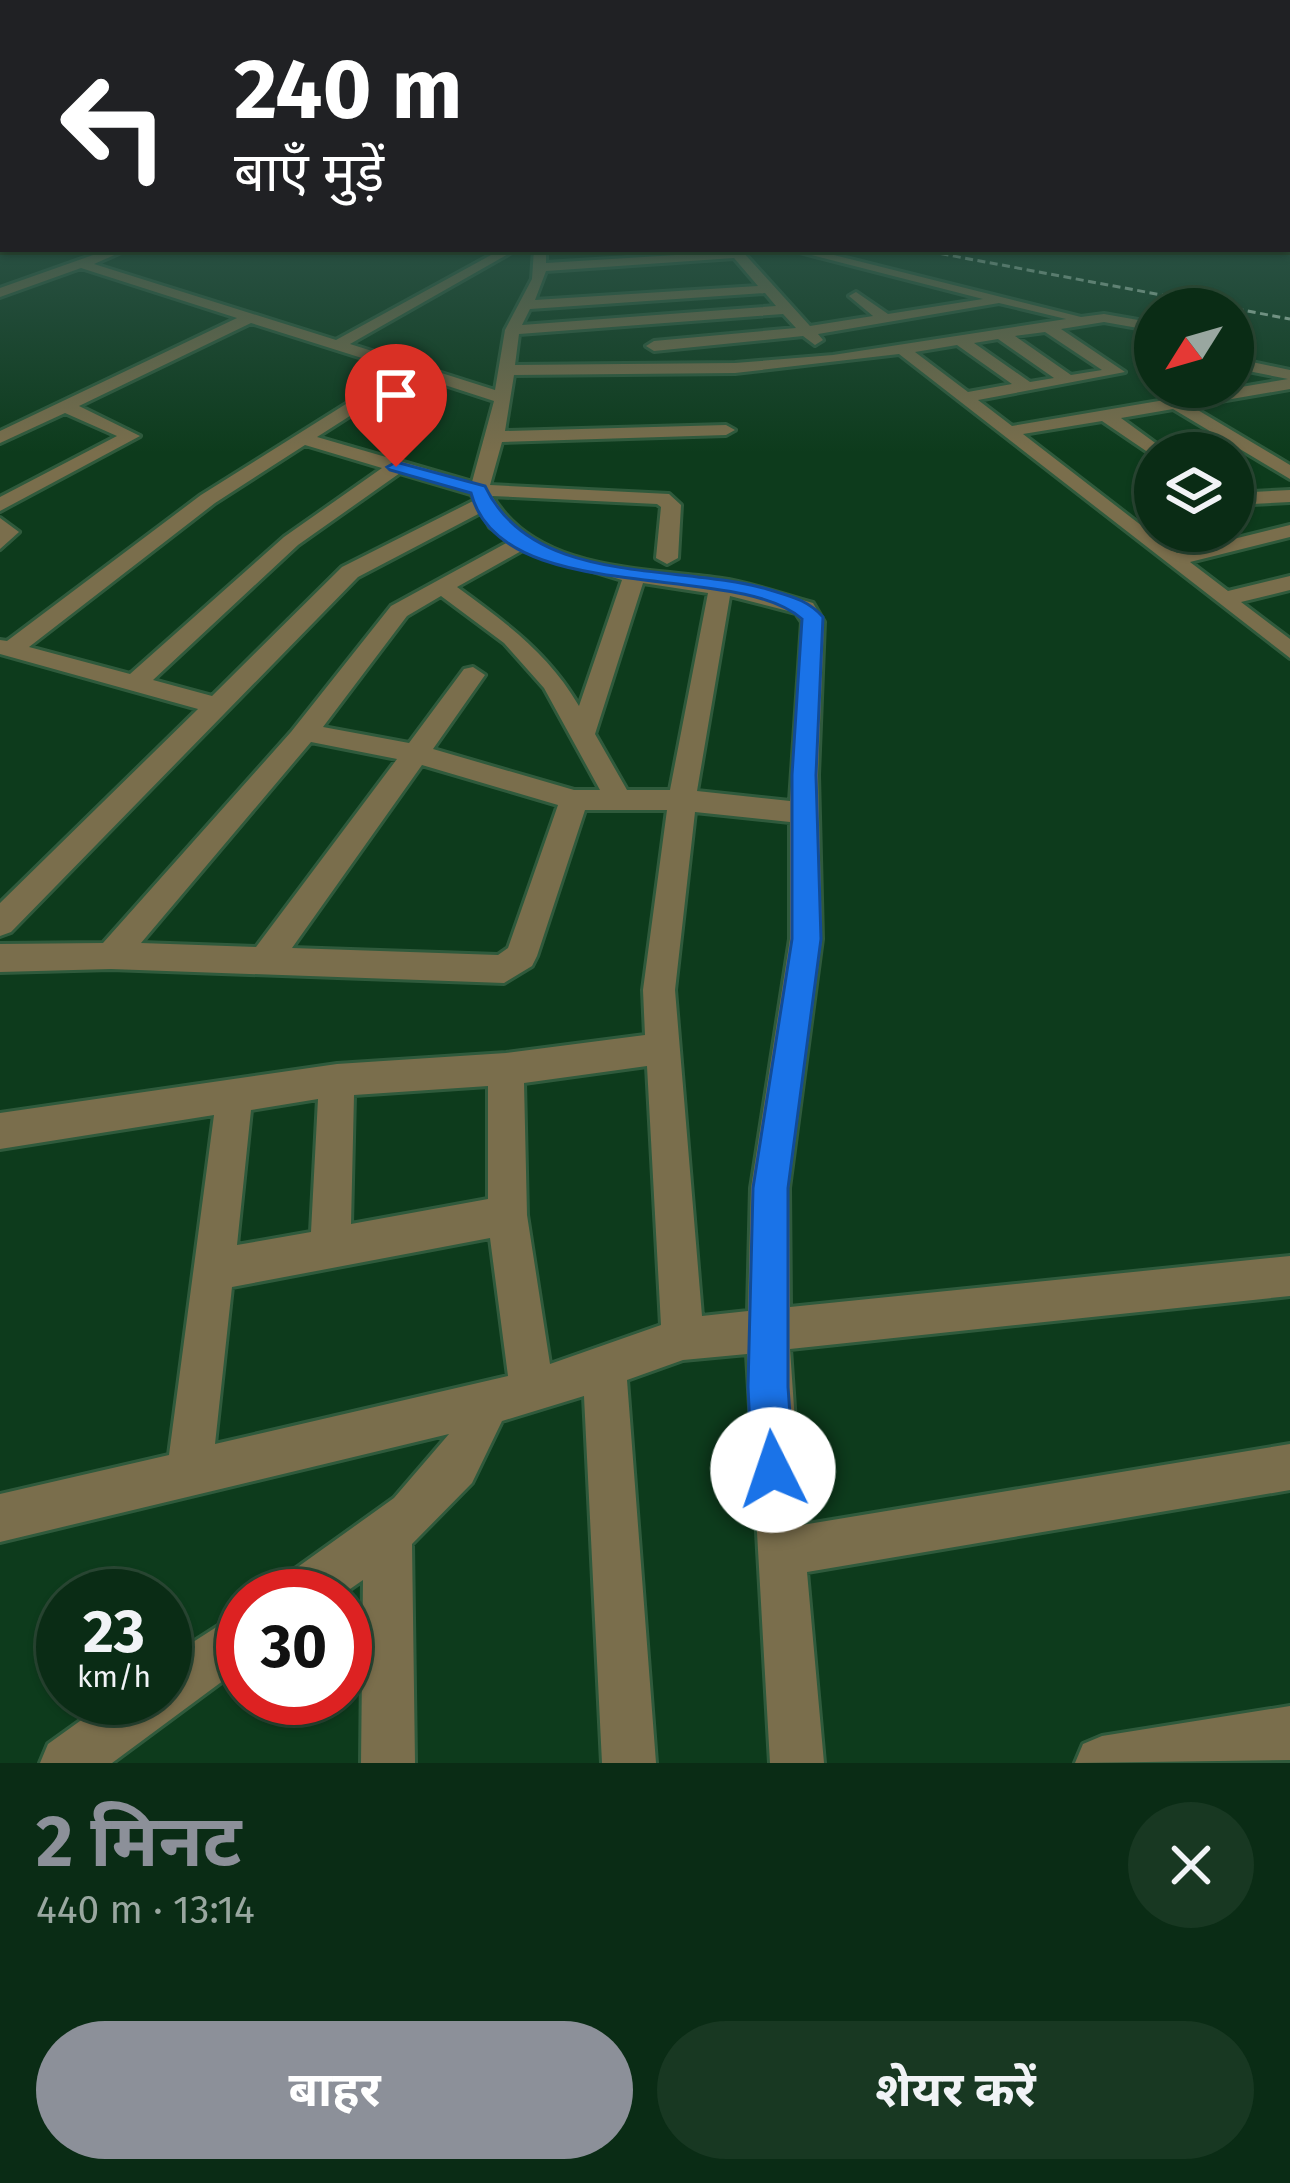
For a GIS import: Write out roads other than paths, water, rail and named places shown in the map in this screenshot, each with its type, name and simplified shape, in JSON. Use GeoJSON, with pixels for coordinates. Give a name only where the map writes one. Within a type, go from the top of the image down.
{"type":"FeatureCollection","features":[{"type":"Feature","properties":{"kind":"street"},"geometry":{"type":"LineString","coordinates":[[162,288],[503,398]]}},
{"type":"Feature","properties":{"kind":"street"},"geometry":{"type":"LineString","coordinates":[[338,344],[439,288]]}},
{"type":"Feature","properties":{"kind":"street"},"geometry":{"type":"LineString","coordinates":[[0,923],[350,572],[481,497],[512,330],[532,288]]}},
{"type":"Feature","properties":{"kind":"street"},"geometry":{"type":"LineString","coordinates":[[959,288],[1088,321],[1134,339]]}},
{"type":"Feature","properties":{"kind":"street"},"geometry":{"type":"LineString","coordinates":[[527,305],[770,289],[833,360]]}},
{"type":"Feature","properties":{"kind":"street"},"geometry":{"type":"LineString","coordinates":[[910,292],[939,311]]}},
{"type":"Feature","properties":{"kind":"street"},"geometry":{"type":"LineString","coordinates":[[856,296],[885,319]]}},
{"type":"Feature","properties":{"kind":"street"},"geometry":{"type":"LineString","coordinates":[[633,297],[640,321],[671,370]]}},
{"type":"Feature","properties":{"kind":"street"},"geometry":{"type":"LineString","coordinates":[[654,346],[807,331],[1008,300]]}},
{"type":"Feature","properties":{"kind":"street"},"geometry":{"type":"LineString","coordinates":[[512,330],[789,309]]}},
{"type":"Feature","properties":{"kind":"street"},"geometry":{"type":"LineString","coordinates":[[0,438],[254,316]]}},
{"type":"Feature","properties":{"kind":"street"},"geometry":{"type":"LineString","coordinates":[[507,370],[671,370],[833,360],[1109,318],[1134,322]]}},
{"type":"Feature","properties":{"kind":"street"},"geometry":{"type":"LineString","coordinates":[[968,397],[1117,370],[1048,327]]}},
{"type":"Feature","properties":{"kind":"street"},"geometry":{"type":"LineString","coordinates":[[1001,334],[1068,380]]}},
{"type":"Feature","properties":{"kind":"street"},"geometry":{"type":"LineString","coordinates":[[959,340],[1025,386]]}},
{"type":"Feature","properties":{"kind":"street"},"geometry":{"type":"LineString","coordinates":[[902,349],[1290,651]]}},
{"type":"Feature","properties":{"kind":"street"},"geometry":{"type":"LineString","coordinates":[[5,648],[208,499],[413,369]]}},
{"type":"Feature","properties":{"kind":"street"},"geometry":{"type":"LineString","coordinates":[[1254,369],[1290,379]]}},
{"type":"Feature","properties":{"kind":"street"},"geometry":{"type":"LineString","coordinates":[[1267,388],[1290,379]]}},
{"type":"Feature","properties":{"kind":"street"},"geometry":{"type":"LineString","coordinates":[[1254,388],[1290,394]]}},
{"type":"Feature","properties":{"kind":"street"},"geometry":{"type":"LineString","coordinates":[[0,506],[131,436],[66,407]]}},
{"type":"Feature","properties":{"kind":"street"},"geometry":{"type":"LineString","coordinates":[[1011,431],[1142,408]]}},
{"type":"Feature","properties":{"kind":"street"},"geometry":{"type":"LineString","coordinates":[[1182,408],[1222,432]]}},
{"type":"Feature","properties":{"kind":"street"},"geometry":{"type":"LineString","coordinates":[[1104,414],[1134,435]]}},
{"type":"Feature","properties":{"kind":"street"},"geometry":{"type":"LineString","coordinates":[[495,437],[725,430]]}},
{"type":"Feature","properties":{"kind":"street"},"geometry":{"type":"LineString","coordinates":[[303,439],[481,497],[662,499],[671,505],[667,558]]}},
{"type":"Feature","properties":{"kind":"street"},"geometry":{"type":"LineString","coordinates":[[1254,451],[1290,442]]}},
{"type":"Feature","properties":{"kind":"street"},"geometry":{"type":"LineString","coordinates":[[1254,451],[1290,473]]}},
{"type":"Feature","properties":{"kind":"street"},"geometry":{"type":"LineString","coordinates":[[136,681],[291,541],[396,467]]}},
{"type":"Feature","properties":{"kind":"street"},"geometry":{"type":"LineString","coordinates":[[1254,495],[1290,496]]}},
{"type":"Feature","properties":{"kind":"street"},"geometry":{"type":"LineString","coordinates":[[481,497],[521,543],[581,566],[722,584],[798,604],[813,617],[805,813],[806,939],[770,1188],[768,1326],[779,1553],[797,1763]]}},
{"type":"Feature","properties":{"kind":"street"},"geometry":{"type":"LineString","coordinates":[[1127,525],[1134,523]]}},
{"type":"Feature","properties":{"kind":"street"},"geometry":{"type":"LineString","coordinates":[[0,524],[9,532],[0,543]]}},
{"type":"Feature","properties":{"kind":"street"},"geometry":{"type":"LineString","coordinates":[[1174,560],[1290,531]]}},
{"type":"Feature","properties":{"kind":"street"},"geometry":{"type":"LineString","coordinates":[[111,956],[305,732],[399,611],[521,543]]}},
{"type":"Feature","properties":{"kind":"street"},"geometry":{"type":"LineString","coordinates":[[583,733],[635,574]]}},
{"type":"Feature","properties":{"kind":"street"},"geometry":{"type":"LineString","coordinates":[[682,1339],[658,990],[682,800],[722,584]]}},
{"type":"Feature","properties":{"kind":"street"},"geometry":{"type":"LineString","coordinates":[[1224,599],[1289,584]]}},
{"type":"Feature","properties":{"kind":"street"},"geometry":{"type":"LineString","coordinates":[[440,585],[512,638],[554,684],[621,803]]}},
{"type":"Feature","properties":{"kind":"street"},"geometry":{"type":"LineString","coordinates":[[5,648],[216,705]]}},
{"type":"Feature","properties":{"kind":"street"},"geometry":{"type":"LineString","coordinates":[[264,962],[473,675]]}},
{"type":"Feature","properties":{"kind":"street"},"geometry":{"type":"LineString","coordinates":[[305,732],[414,753],[574,800],[682,800],[805,813]]}},
{"type":"Feature","properties":{"kind":"street"},"geometry":{"type":"LineString","coordinates":[[0,958],[111,956],[504,969],[515,964],[574,800]]}},
{"type":"Feature","properties":{"kind":"street"},"geometry":{"type":"LineString","coordinates":[[0,1131],[337,1080],[506,1070],[659,1049]]}},
{"type":"Feature","properties":{"kind":"street"},"geometry":{"type":"LineString","coordinates":[[336,1569],[426,1504],[455,1473],[510,1397],[506,1070]]}},
{"type":"Feature","properties":{"kind":"street"},"geometry":{"type":"LineString","coordinates":[[330,1251],[337,1080]]}},
{"type":"Feature","properties":{"kind":"street"},"geometry":{"type":"LineString","coordinates":[[189,1474],[235,1096]]}},
{"type":"Feature","properties":{"kind":"street"},"geometry":{"type":"LineString","coordinates":[[213,1270],[507,1214]]}},
{"type":"Feature","properties":{"kind":"street"},"geometry":{"type":"LineString","coordinates":[[0,1518],[510,1397],[682,1339],[768,1326],[1290,1276]]}},
{"type":"Feature","properties":{"kind":"street"},"geometry":{"type":"LineString","coordinates":[[604,1367],[628,1763]]}},
{"type":"Feature","properties":{"kind":"street"},"geometry":{"type":"LineString","coordinates":[[779,1553],[1290,1467]]}},
{"type":"Feature","properties":{"kind":"street"},"geometry":{"type":"LineString","coordinates":[[388,1532],[388,1763]]}},
{"type":"Feature","properties":{"kind":"street"},"geometry":{"type":"LineString","coordinates":[[1102,1763],[1290,1733]]}},
{"type":"Feature","properties":{"kind":"street"},"geometry":{"type":"LineString","coordinates":[[67,1763],[109,1746]]}},
{"type":"Feature","properties":{"kind":"railway"},"geometry":{"type":"LineString","coordinates":[[1126,288],[1290,319]]}}]}
